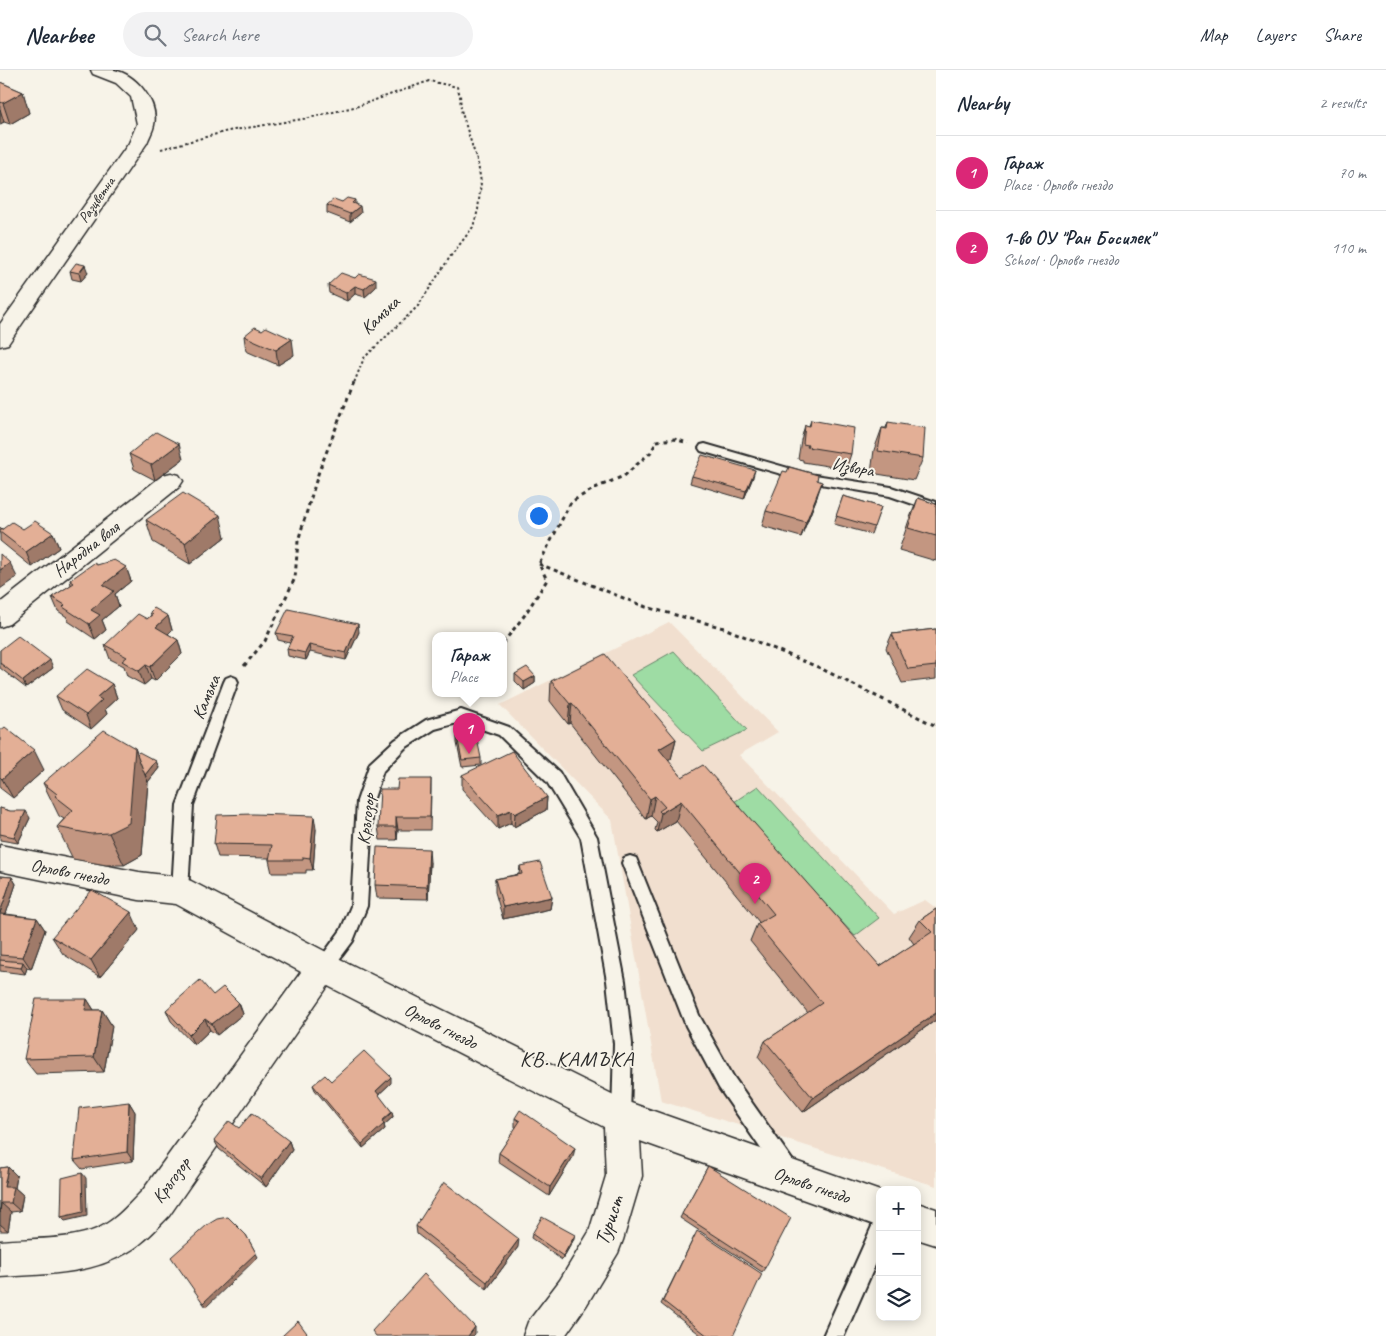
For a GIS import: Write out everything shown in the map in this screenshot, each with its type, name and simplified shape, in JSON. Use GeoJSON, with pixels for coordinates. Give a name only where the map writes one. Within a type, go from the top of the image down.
{"type":"FeatureCollection","features":[{"type":"Feature","properties":{"kind":"street","name":"Разцветна"},"geometry":{"type":"LineString","coordinates":[[0,339],[138,142],[146,124],[144,109],[139,95],[122,79],[99,70]]}},
{"type":"Feature","properties":{"kind":"street","name":"Народна воля"},"geometry":{"type":"LineString","coordinates":[[0,617],[171,481]]}},
{"type":"Feature","properties":{"kind":"street","name":"Орлово гнездо"},"geometry":{"type":"LineString","coordinates":[[0,858],[140,886],[180,891],[323,967],[621,1117],[876,1208]]}},
{"type":"Feature","properties":{"kind":"street","name":"Кръгозор"},"geometry":{"type":"LineString","coordinates":[[0,1259],[78,1252],[109,1242],[137,1222],[156,1203],[323,967]]}},
{"type":"Feature","properties":{"kind":"street","name":"Турист"},"geometry":{"type":"LineString","coordinates":[[542,1336],[573,1293],[605,1240],[624,1176],[621,1117]]}},
{"type":"Feature","properties":{"kind":"street"},"geometry":{"type":"LineString","coordinates":[[921,1222],[936,1227]]}},
{"type":"Feature","properties":{"kind":"lane","name":"Извора"},"geometry":{"type":"LineString","coordinates":[[705,448],[809,478],[891,492],[936,507]]}},
{"type":"Feature","properties":{"kind":"lane","name":"Камъка"},"geometry":{"type":"LineString","coordinates":[[180,891],[185,805],[231,682]]}},
{"type":"Feature","properties":{"kind":"lane","name":"Кръгозор"},"geometry":{"type":"LineString","coordinates":[[323,967],[346,935],[359,906],[365,801],[376,768],[400,744],[431,724],[461,716],[504,731],[553,777],[589,836],[616,981],[623,1044],[621,1117]]}},
{"type":"Feature","properties":{"kind":"lane"},"geometry":{"type":"LineString","coordinates":[[630,863],[692,1020],[726,1082],[793,1178]]}},
{"type":"Feature","properties":{"kind":"lane"},"geometry":{"type":"LineString","coordinates":[[833,1336],[876,1240]]}},
{"type":"Feature","properties":{"kind":"path","name":"Камъка"},"geometry":{"type":"LineString","coordinates":[[128,156],[228,131],[308,118],[358,106],[429,81],[457,87],[460,94],[461,110],[478,164],[481,182],[478,210],[473,227],[450,257],[418,306],[364,358],[320,471],[298,541],[295,578],[265,641],[231,682]]}},
{"type":"Feature","properties":{"kind":"path"},"geometry":{"type":"LineString","coordinates":[[507,638],[524,616],[547,580],[540,564],[570,502],[595,488],[624,476],[651,452],[656,441],[674,439],[705,448]]}},
{"type":"Feature","properties":{"kind":"path"},"geometry":{"type":"LineString","coordinates":[[540,564],[646,606],[724,628],[820,668],[936,726]]}},
{"type":"Feature","properties":{"kind":"shaded area"},"geometry":{"type":"Polygon","coordinates":[[[669,622],[778,732],[739,755],[894,914],[925,900],[936,908],[936,1186],[661,1101],[612,820],[500,705],[669,622]]]}},
{"type":"Feature","properties":{"kind":"green space"},"geometry":{"type":"Polygon","coordinates":[[[674,651],[747,730],[703,751],[631,675],[674,651]]]}},
{"type":"Feature","properties":{"kind":"green space"},"geometry":{"type":"Polygon","coordinates":[[[758,786],[879,918],[855,936],[731,804],[758,786]]]}},
{"type":"Feature","properties":{"kind":"building"},"geometry":{"type":"Polygon","coordinates":[[[0,82],[23,92],[3,103],[0,102],[0,82]]]}},
{"type":"Feature","properties":{"kind":"building"},"geometry":{"type":"Polygon","coordinates":[[[347,198],[355,200],[352,203],[360,206],[350,214],[327,205],[334,199],[342,202],[347,198]]]}},
{"type":"Feature","properties":{"kind":"building"},"geometry":{"type":"Polygon","coordinates":[[[76,263],[85,265],[79,273],[70,271],[76,263]]]}},
{"type":"Feature","properties":{"kind":"building"},"geometry":{"type":"Polygon","coordinates":[[[341,273],[355,278],[359,274],[376,279],[364,289],[355,286],[346,293],[328,285],[341,273]]]}},
{"type":"Feature","properties":{"kind":"building"},"geometry":{"type":"Polygon","coordinates":[[[255,327],[262,330],[266,327],[292,339],[276,350],[244,336],[255,327]]]}},
{"type":"Feature","properties":{"kind":"building"},"geometry":{"type":"Polygon","coordinates":[[[811,420],[854,428],[851,454],[807,447],[808,445],[803,444],[805,425],[810,426],[811,420]]]}},
{"type":"Feature","properties":{"kind":"building"},"geometry":{"type":"Polygon","coordinates":[[[888,422],[925,428],[923,458],[878,451],[882,428],[887,429],[888,422]]]}},
{"type":"Feature","properties":{"kind":"building"},"geometry":{"type":"Polygon","coordinates":[[[156,432],[179,444],[151,465],[129,454],[156,432]]]}},
{"type":"Feature","properties":{"kind":"building"},"geometry":{"type":"Polygon","coordinates":[[[702,455],[755,470],[746,491],[692,476],[702,455]]]}},
{"type":"Feature","properties":{"kind":"building"},"geometry":{"type":"Polygon","coordinates":[[[789,467],[818,475],[817,480],[822,482],[806,522],[766,511],[783,471],[787,472],[789,467]]]}},
{"type":"Feature","properties":{"kind":"building"},"geometry":{"type":"Polygon","coordinates":[[[183,493],[220,515],[185,543],[146,520],[183,493]]]}},
{"type":"Feature","properties":{"kind":"building"},"geometry":{"type":"Polygon","coordinates":[[[843,496],[881,507],[874,527],[836,516],[843,496]]]}},
{"type":"Feature","properties":{"kind":"building"},"geometry":{"type":"Polygon","coordinates":[[[918,498],[936,504],[936,536],[908,528],[918,498]]]}},
{"type":"Feature","properties":{"kind":"building"},"geometry":{"type":"Polygon","coordinates":[[[35,521],[53,533],[26,552],[0,532],[12,522],[23,529],[35,521]]]}},
{"type":"Feature","properties":{"kind":"building"},"geometry":{"type":"Polygon","coordinates":[[[0,554],[10,563],[0,570],[0,554]]]}},
{"type":"Feature","properties":{"kind":"building"},"geometry":{"type":"Polygon","coordinates":[[[114,560],[126,567],[103,585],[114,591],[91,610],[100,615],[89,624],[63,607],[65,605],[52,597],[74,583],[70,580],[94,563],[97,565],[114,560]]]}},
{"type":"Feature","properties":{"kind":"building"},"geometry":{"type":"Polygon","coordinates":[[[154,608],[168,616],[156,627],[178,640],[150,667],[146,665],[139,671],[122,661],[127,657],[105,645],[138,614],[147,619],[153,614],[150,612],[154,608]]]}},
{"type":"Feature","properties":{"kind":"building"},"geometry":{"type":"Polygon","coordinates":[[[288,609],[358,624],[346,653],[309,645],[305,653],[287,649],[293,636],[276,633],[288,609]]]}},
{"type":"Feature","properties":{"kind":"building"},"geometry":{"type":"Polygon","coordinates":[[[936,629],[936,666],[908,669],[892,634],[936,629]]]}},
{"type":"Feature","properties":{"kind":"building"},"geometry":{"type":"Polygon","coordinates":[[[18,636],[50,660],[23,681],[0,663],[0,650],[18,636]]]}},
{"type":"Feature","properties":{"kind":"building"},"geometry":{"type":"Polygon","coordinates":[[[605,654],[676,739],[659,749],[682,777],[703,765],[880,966],[932,932],[920,920],[936,909],[936,1013],[813,1098],[765,1041],[822,1003],[757,924],[774,914],[681,801],[661,813],[659,811],[665,807],[655,796],[650,799],[572,703],[570,704],[551,681],[605,654]]]}},
{"type":"Feature","properties":{"kind":"building"},"geometry":{"type":"Polygon","coordinates":[[[527,667],[535,676],[524,682],[515,674],[527,667]]]}},
{"type":"Feature","properties":{"kind":"building"},"geometry":{"type":"Polygon","coordinates":[[[87,669],[112,684],[97,697],[102,700],[86,715],[56,696],[87,669]]]}},
{"type":"Feature","properties":{"kind":"building"},"geometry":{"type":"Polygon","coordinates":[[[5,727],[34,750],[2,779],[0,777],[0,731],[5,727]]]}},
{"type":"Feature","properties":{"kind":"building"},"geometry":{"type":"Polygon","coordinates":[[[104,730],[135,748],[129,823],[109,833],[91,834],[57,827],[73,810],[55,796],[57,794],[43,783],[104,730]]]}},
{"type":"Feature","properties":{"kind":"building"},"geometry":{"type":"Polygon","coordinates":[[[476,734],[481,758],[462,760],[457,736],[476,734]]]}},
{"type":"Feature","properties":{"kind":"building"},"geometry":{"type":"Polygon","coordinates":[[[512,751],[547,797],[515,814],[511,810],[498,815],[462,775],[512,751]]]}},
{"type":"Feature","properties":{"kind":"building"},"geometry":{"type":"Polygon","coordinates":[[[139,752],[156,761],[145,775],[137,754],[139,752]]]}},
{"type":"Feature","properties":{"kind":"building"},"geometry":{"type":"Polygon","coordinates":[[[398,779],[431,779],[430,817],[396,817],[396,827],[378,827],[380,789],[397,789],[398,779]]]}},
{"type":"Feature","properties":{"kind":"building"},"geometry":{"type":"Polygon","coordinates":[[[0,808],[10,811],[26,811],[14,837],[0,834],[0,808]]]}},
{"type":"Feature","properties":{"kind":"building"},"geometry":{"type":"Polygon","coordinates":[[[217,815],[314,816],[310,858],[303,857],[303,860],[269,860],[272,845],[214,844],[217,815]]]}},
{"type":"Feature","properties":{"kind":"building"},"geometry":{"type":"Polygon","coordinates":[[[377,847],[429,849],[427,887],[375,885],[377,847]]]}},
{"type":"Feature","properties":{"kind":"building"},"geometry":{"type":"Polygon","coordinates":[[[540,862],[552,897],[503,907],[495,879],[522,874],[520,866],[540,862]]]}},
{"type":"Feature","properties":{"kind":"building"},"geometry":{"type":"Polygon","coordinates":[[[0,876],[12,877],[0,913],[0,876]]]}},
{"type":"Feature","properties":{"kind":"building"},"geometry":{"type":"Polygon","coordinates":[[[92,890],[131,912],[91,960],[52,937],[92,890]]]}},
{"type":"Feature","properties":{"kind":"building"},"geometry":{"type":"Polygon","coordinates":[[[0,914],[37,918],[23,957],[0,955],[0,914]]]}},
{"type":"Feature","properties":{"kind":"building"},"geometry":{"type":"Polygon","coordinates":[[[0,960],[23,962],[21,968],[0,965],[0,960]]]}},
{"type":"Feature","properties":{"kind":"building"},"geometry":{"type":"Polygon","coordinates":[[[200,980],[213,995],[223,987],[239,1003],[212,1024],[205,1019],[189,1035],[166,1010],[200,980]]]}},
{"type":"Feature","properties":{"kind":"building"},"geometry":{"type":"Polygon","coordinates":[[[36,999],[87,999],[85,1010],[102,1010],[94,1057],[24,1059],[36,999]]]}},
{"type":"Feature","properties":{"kind":"building"},"geometry":{"type":"Polygon","coordinates":[[[364,1051],[391,1077],[376,1091],[392,1112],[382,1121],[384,1124],[362,1144],[313,1085],[325,1075],[331,1081],[364,1051]]]}},
{"type":"Feature","properties":{"kind":"building"},"geometry":{"type":"Polygon","coordinates":[[[129,1102],[127,1152],[74,1160],[79,1108],[129,1102]]]}},
{"type":"Feature","properties":{"kind":"building"},"geometry":{"type":"Polygon","coordinates":[[[520,1110],[575,1148],[550,1187],[499,1153],[520,1121],[515,1118],[520,1110]]]}},
{"type":"Feature","properties":{"kind":"building"},"geometry":{"type":"Polygon","coordinates":[[[252,1113],[289,1141],[261,1179],[214,1140],[229,1121],[239,1128],[252,1113]]]}},
{"type":"Feature","properties":{"kind":"building"},"geometry":{"type":"Polygon","coordinates":[[[708,1166],[791,1218],[765,1268],[682,1214],[708,1166]]]}},
{"type":"Feature","properties":{"kind":"building"},"geometry":{"type":"Polygon","coordinates":[[[8,1167],[4,1187],[14,1187],[11,1203],[1,1203],[0,1213],[0,1168],[8,1167]]]}},
{"type":"Feature","properties":{"kind":"building"},"geometry":{"type":"Polygon","coordinates":[[[82,1173],[83,1212],[61,1217],[62,1178],[82,1173]]]}},
{"type":"Feature","properties":{"kind":"building"},"geometry":{"type":"Polygon","coordinates":[[[444,1182],[519,1239],[487,1282],[416,1226],[444,1182]]]}},
{"type":"Feature","properties":{"kind":"building"},"geometry":{"type":"Polygon","coordinates":[[[228,1217],[246,1235],[256,1253],[203,1303],[171,1257],[207,1225],[217,1219],[228,1217]]]}},
{"type":"Feature","properties":{"kind":"building"},"geometry":{"type":"Polygon","coordinates":[[[542,1217],[575,1235],[563,1256],[532,1234],[542,1217]]]}},
{"type":"Feature","properties":{"kind":"building"},"geometry":{"type":"Polygon","coordinates":[[[697,1231],[762,1274],[733,1336],[708,1336],[663,1301],[697,1231]]]}},
{"type":"Feature","properties":{"kind":"building"},"geometry":{"type":"Polygon","coordinates":[[[424,1274],[475,1327],[468,1336],[376,1336],[372,1331],[424,1274]]]}},
{"type":"Feature","properties":{"kind":"building"},"geometry":{"type":"Polygon","coordinates":[[[298,1321],[309,1336],[282,1336],[298,1321]]]}},
{"type":"Feature","properties":{"kind":"place","name":"Гараж"},"geometry":{"type":"Point","coordinates":[469,754]}},
{"type":"Feature","properties":{"kind":"place","name":"1-во ОУ \"Ран Босилек\""},"geometry":{"type":"Point","coordinates":[755,904]}},
{"type":"Feature","properties":{"kind":"district","name":"КВ. КАМЪКА"},"geometry":{"type":"Point","coordinates":[577,1059]}}]}
